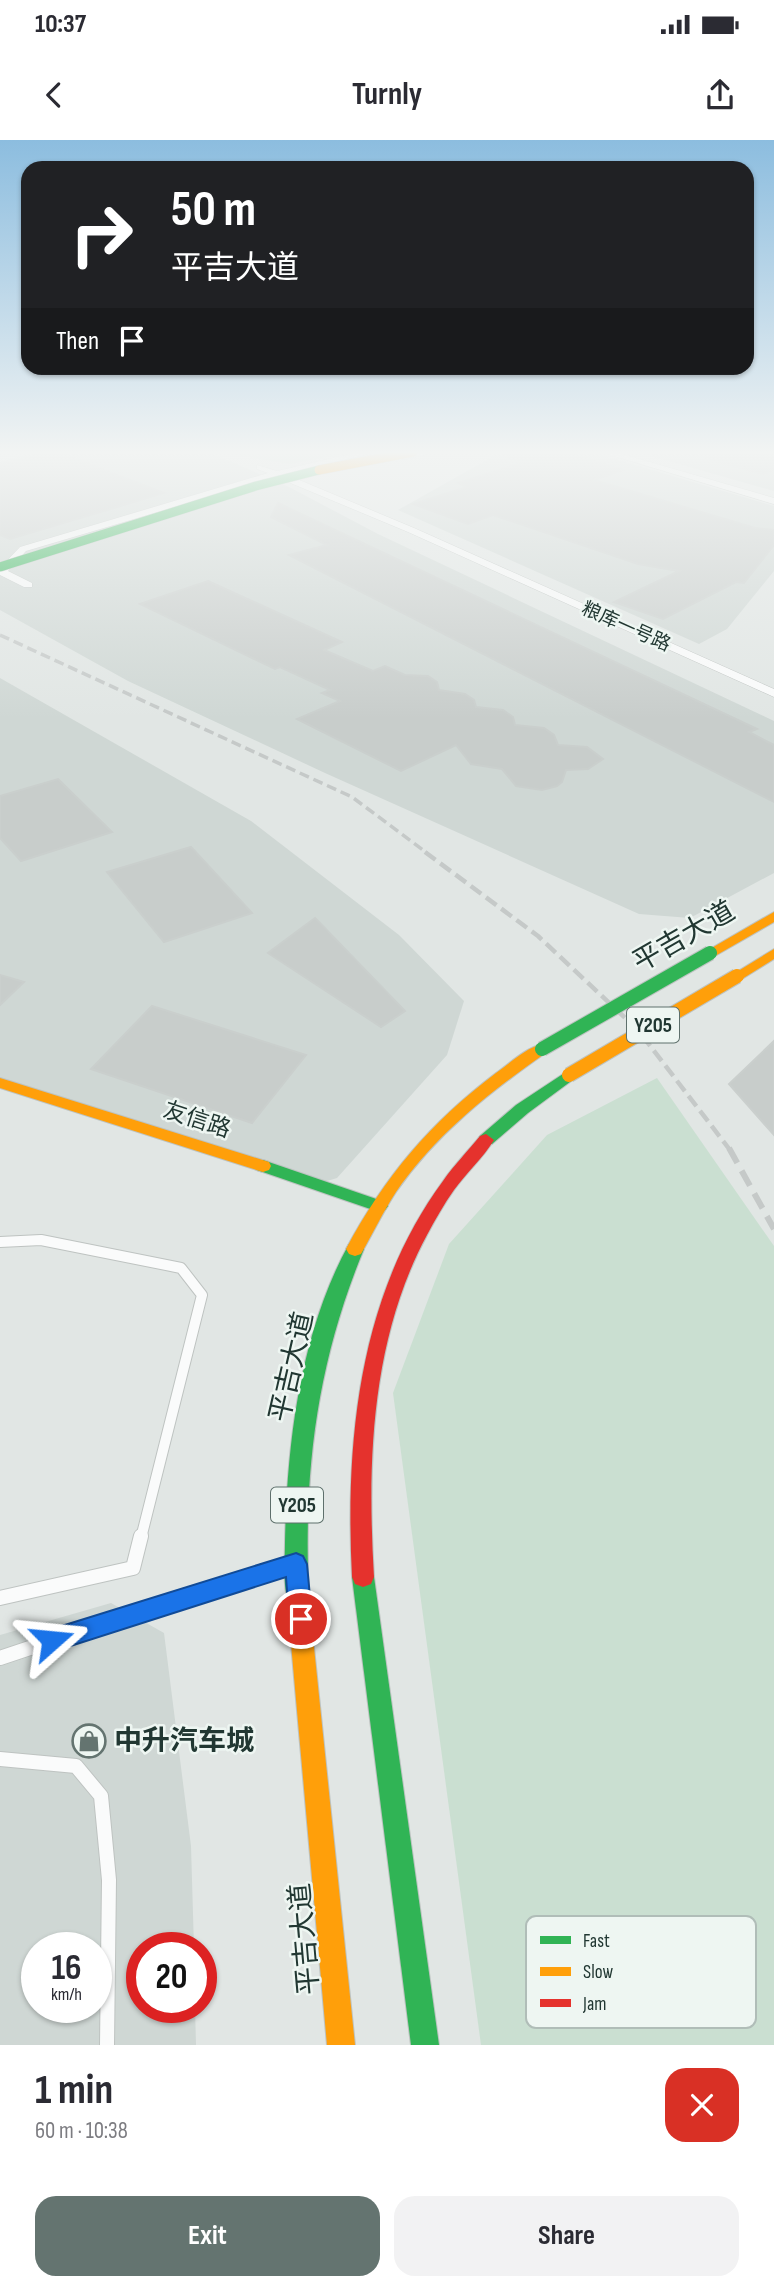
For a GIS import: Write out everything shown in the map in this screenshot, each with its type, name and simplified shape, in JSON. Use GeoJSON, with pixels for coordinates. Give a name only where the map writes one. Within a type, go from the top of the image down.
{"type":"FeatureCollection","features":[{"type":"Feature","properties":{"kind":"street"},"geometry":{"type":"LineString","coordinates":[[1,566],[23,549],[50,541]]}},
{"type":"Feature","properties":{"kind":"street"},"geometry":{"type":"LineString","coordinates":[[1,566],[76,541]]}},
{"type":"Feature","properties":{"kind":"street"},"geometry":{"type":"LineString","coordinates":[[1,566],[81,541]]}},
{"type":"Feature","properties":{"kind":"street"},"geometry":{"type":"LineString","coordinates":[[1,566],[87,541]]}},
{"type":"Feature","properties":{"kind":"street","name":"粮库一号路"},"geometry":{"type":"LineString","coordinates":[[435,541],[774,693]]}},
{"type":"Feature","properties":{"kind":"street","name":"粮库一号路"},"geometry":{"type":"LineString","coordinates":[[452,541],[774,685]]}},
{"type":"Feature","properties":{"kind":"street"},"geometry":{"type":"LineString","coordinates":[[1,566],[28,585]]}},
{"type":"Feature","properties":{"kind":"street","name":"平吉大道"},"geometry":{"type":"LineString","coordinates":[[341,2045],[296,1564],[298,1464],[313,1371],[337,1292],[361,1232],[374,1213],[436,1130],[484,1087],[541,1049],[774,916]]}},
{"type":"Feature","properties":{"kind":"street","name":"Y205"},"geometry":{"type":"LineString","coordinates":[[425,2045],[361,1559],[359,1466],[370,1379],[390,1302],[411,1246],[444,1193],[478,1149],[521,1108],[569,1075],[774,953]]}},
{"type":"Feature","properties":{"kind":"street","name":"友信路"},"geometry":{"type":"LineString","coordinates":[[0,1083],[229,1154],[374,1213]]}},
{"type":"Feature","properties":{"kind":"street","name":"友信路"},"geometry":{"type":"LineString","coordinates":[[0,1097],[374,1213]]}},
{"type":"Feature","properties":{"kind":"lane"},"geometry":{"type":"LineString","coordinates":[[0,1242],[41,1240],[181,1268],[202,1295],[133,1568],[0,1598]]}},
{"type":"Feature","properties":{"kind":"lane"},"geometry":{"type":"LineString","coordinates":[[0,1658],[182,1597],[296,1564]]}},
{"type":"Feature","properties":{"kind":"lane"},"geometry":{"type":"LineString","coordinates":[[0,1759],[76,1766],[101,1796],[109,1881],[107,2045]]}},
{"type":"Feature","properties":{"kind":"shaded area"},"geometry":{"type":"Polygon","coordinates":[[[0,541],[393,541],[774,721],[774,873],[690,918],[639,914],[128,681],[0,610],[0,541]]]}},
{"type":"Feature","properties":{"kind":"shaded area"},"geometry":{"type":"Polygon","coordinates":[[[467,541],[774,541],[774,571],[727,629],[699,644],[467,541]]]}},
{"type":"Feature","properties":{"kind":"shaded area"},"geometry":{"type":"Polygon","coordinates":[[[0,678],[251,821],[399,935],[464,1001],[447,1055],[337,1178],[317,1184],[0,1083],[0,678]]]}},
{"type":"Feature","properties":{"kind":"shaded area","name":"中升汽车城"},"geometry":{"type":"Polygon","coordinates":[[[111,1603],[164,1633],[191,1846],[194,1932],[126,1932],[126,2023],[195,2023],[196,2045],[0,2045],[0,1635],[111,1603]]]}},
{"type":"Feature","properties":{"kind":"green space"},"geometry":{"type":"Polygon","coordinates":[[[657,1078],[774,1246],[774,2045],[481,2045],[393,1393],[449,1244],[547,1135],[657,1078]]]}},
{"type":"Feature","properties":{"kind":"building"},"geometry":{"type":"Polygon","coordinates":[[[319,541],[358,541],[757,729],[749,732],[774,745],[774,802],[289,555],[327,545],[319,541]]]}},
{"type":"Feature","properties":{"kind":"building"},"geometry":{"type":"Polygon","coordinates":[[[570,541],[774,541],[774,545],[744,583],[736,582],[663,619],[614,602],[679,571],[638,564],[570,541]]]}},
{"type":"Feature","properties":{"kind":"building"},"geometry":{"type":"Polygon","coordinates":[[[208,581],[342,642],[324,650],[373,671],[385,666],[405,675],[428,676],[437,682],[439,690],[465,694],[474,700],[476,707],[503,710],[513,717],[515,725],[544,728],[554,735],[558,745],[587,747],[603,759],[588,769],[566,770],[562,782],[542,790],[516,786],[502,769],[471,764],[456,745],[401,771],[297,719],[340,701],[322,693],[330,690],[280,667],[275,669],[140,604],[208,581]]]}},
{"type":"Feature","properties":{"kind":"building"},"geometry":{"type":"Polygon","coordinates":[[[58,779],[112,832],[21,861],[0,838],[0,796],[58,779]]]}},
{"type":"Feature","properties":{"kind":"building"},"geometry":{"type":"Polygon","coordinates":[[[191,847],[252,913],[164,942],[107,872],[191,847]]]}},
{"type":"Feature","properties":{"kind":"building"},"geometry":{"type":"Polygon","coordinates":[[[315,918],[405,1011],[381,1027],[268,953],[315,918]]]}},
{"type":"Feature","properties":{"kind":"building"},"geometry":{"type":"Polygon","coordinates":[[[0,975],[24,982],[0,1005],[0,975]]]}},
{"type":"Feature","properties":{"kind":"building"},"geometry":{"type":"Polygon","coordinates":[[[152,1006],[306,1055],[252,1123],[91,1069],[152,1006]]]}},
{"type":"Feature","properties":{"kind":"building"},"geometry":{"type":"Polygon","coordinates":[[[774,1041],[774,1135],[729,1084],[774,1041]]]}},
{"type":"Feature","properties":{"kind":"railway"},"geometry":{"type":"LineString","coordinates":[[0,635],[352,797],[427,853]]}},
{"type":"Feature","properties":{"kind":"railway"},"geometry":{"type":"LineString","coordinates":[[425,852],[538,936],[638,1030],[730,1150]]}},
{"type":"Feature","properties":{"kind":"railway"},"geometry":{"type":"LineString","coordinates":[[729,1148],[774,1229]]}},
{"type":"Feature","properties":{"kind":"traffic: fast"},"geometry":{"type":"LineString","coordinates":[[0,567],[82,541]]}},
{"type":"Feature","properties":{"kind":"traffic: fast"},"geometry":{"type":"LineString","coordinates":[[542,1049],[710,953]]}},
{"type":"Feature","properties":{"kind":"traffic: fast"},"geometry":{"type":"LineString","coordinates":[[486,1140],[522,1109],[569,1075]]}},
{"type":"Feature","properties":{"kind":"traffic: fast"},"geometry":{"type":"LineString","coordinates":[[263,1166],[379,1206]]}},
{"type":"Feature","properties":{"kind":"traffic: fast"},"geometry":{"type":"LineString","coordinates":[[298,1599],[296,1510],[304,1420],[323,1333],[355,1249]]}},
{"type":"Feature","properties":{"kind":"traffic: fast"},"geometry":{"type":"LineString","coordinates":[[363,1577],[425,2045]]}},
{"type":"Feature","properties":{"kind":"traffic: slow"},"geometry":{"type":"LineString","coordinates":[[710,953],[774,916]]}},
{"type":"Feature","properties":{"kind":"traffic: slow"},"geometry":{"type":"LineString","coordinates":[[737,976],[774,953]]}},
{"type":"Feature","properties":{"kind":"traffic: slow"},"geometry":{"type":"LineString","coordinates":[[569,1075],[737,976]]}},
{"type":"Feature","properties":{"kind":"traffic: slow"},"geometry":{"type":"LineString","coordinates":[[355,1249],[372,1217],[411,1160],[458,1112],[542,1049]]}},
{"type":"Feature","properties":{"kind":"traffic: slow"},"geometry":{"type":"LineString","coordinates":[[0,1083],[263,1166]]}},
{"type":"Feature","properties":{"kind":"traffic: slow"},"geometry":{"type":"LineString","coordinates":[[298,1599],[341,2045]]}},
{"type":"Feature","properties":{"kind":"traffic: jam"},"geometry":{"type":"LineString","coordinates":[[363,1577],[361,1460],[366,1402],[378,1344],[395,1288],[418,1235],[448,1186],[486,1140]]}},
{"type":"Feature","properties":{"kind":"place","name":"中升汽车城"},"geometry":{"type":"Point","coordinates":[89,1741]}},
{"type":"Feature","properties":{"kind":"route"},"geometry":{"type":"LineString","coordinates":[[52,1640],[182,1597],[296,1564],[301,1619]]}}]}
